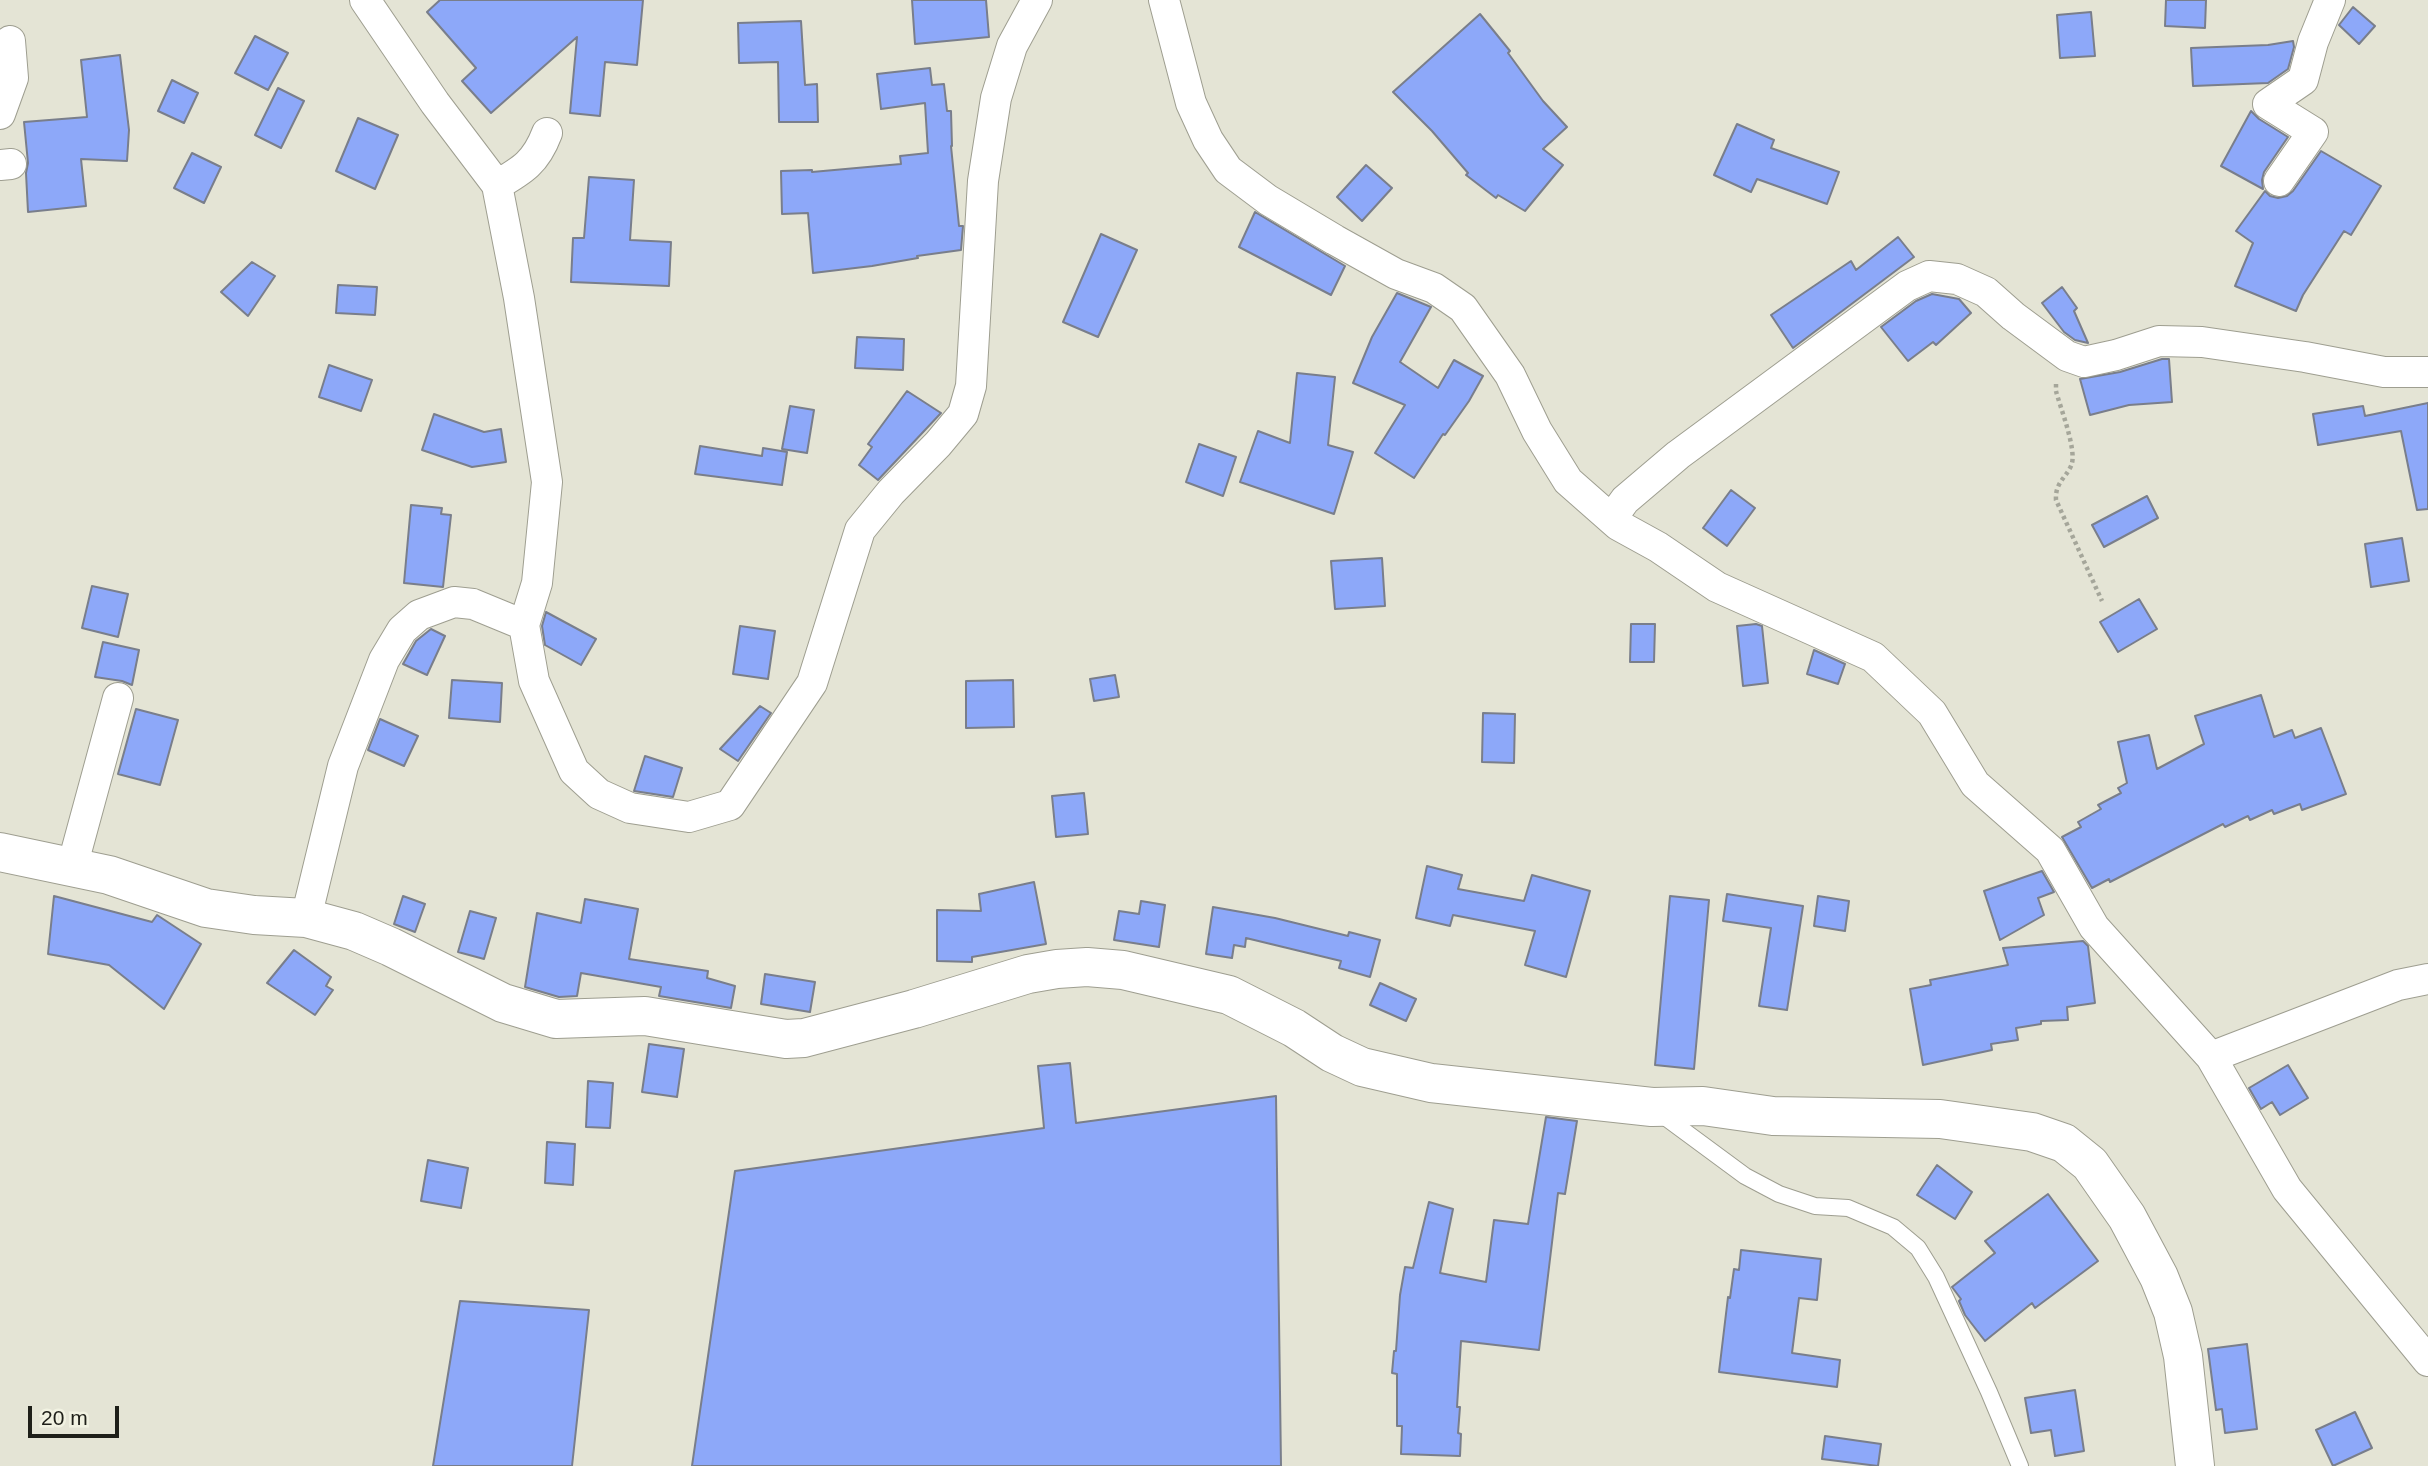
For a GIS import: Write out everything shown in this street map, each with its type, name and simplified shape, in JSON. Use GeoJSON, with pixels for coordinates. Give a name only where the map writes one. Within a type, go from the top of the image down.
{"type":"FeatureCollection","features":[{"type":"Feature","properties":{"kind":"street"},"geometry":{"type":"LineString","coordinates":[[365,0],[435,103],[497,185],[519,298],[547,482],[537,583],[524,625],[534,681],[574,771],[599,794],[630,808],[689,817],[730,805],[812,682],[860,530],[963,414],[971,386],[984,181],[996,98],[1012,46],[1037,0]]}},
{"type":"Feature","properties":{"kind":"street"},"geometry":{"type":"LineString","coordinates":[[1164,0],[1191,103],[1208,140],[1228,170],[1268,200],[1335,240],[1396,274],[1434,288],[1463,308],[1510,375],[1537,431],[1568,481],[1618,525],[1658,547],[1717,587],[1873,657],[1932,713],[1975,783],[2050,850],[2094,928],[2211,1057],[2287,1189],[2428,1362]]}},
{"type":"Feature","properties":{"kind":"street"},"geometry":{"type":"LineString","coordinates":[[2280,181],[2313,132],[2268,104],[2303,80],[2313,42],[2330,0]]}},
{"type":"Feature","properties":{"kind":"street"},"geometry":{"type":"LineString","coordinates":[[0,114],[13,78],[10,41]]}},
{"type":"Feature","properties":{"kind":"street"},"geometry":{"type":"LineString","coordinates":[[497,185],[524,170],[540,152],[547,133]]}},
{"type":"Feature","properties":{"kind":"street"},"geometry":{"type":"LineString","coordinates":[[1612,518],[1625,500],[1678,456],[1907,286],[1929,276],[1957,279],[1986,292],[2067,356],[2084,362],[2159,341],[2202,342],[2384,372],[2428,372]]}},
{"type":"Feature","properties":{"kind":"street"},"geometry":{"type":"LineString","coordinates":[[306,918],[343,766],[384,660],[402,630],[419,615],[454,603],[473,604],[524,625]]}},
{"type":"Feature","properties":{"kind":"street"},"geometry":{"type":"LineString","coordinates":[[72,867],[118,698]]}},
{"type":"Feature","properties":{"kind":"street"},"geometry":{"type":"LineString","coordinates":[[0,852],[110,875],[206,908],[254,915],[306,918],[354,931],[503,1003],[556,1019],[645,1016],[786,1039],[804,1038],[914,1009],[1028,974],[1087,967],[1111,969],[1229,995],[1362,1067],[1431,1083],[1652,1107],[1703,1107],[1773,1116],[1940,1119],[2032,1132],[2064,1143],[2090,1164],[2127,1217],[2159,1277],[2173,1312],[2183,1356],[2195,1466]]}},
{"type":"Feature","properties":{"kind":"street"},"geometry":{"type":"LineString","coordinates":[[2211,1057],[2399,985],[2428,979]]}},
{"type":"Feature","properties":{"kind":"lane"},"geometry":{"type":"LineString","coordinates":[[1652,1107],[1745,1176],[1779,1194],[1815,1206],[1848,1208],[1893,1227],[1918,1248],[1941,1289],[2000,1416],[2020,1466]]}},
{"type":"Feature","properties":{"kind":"path"},"geometry":{"type":"LineString","coordinates":[[2067,356],[2058,367],[2056,391],[2073,453],[2072,465],[2059,482],[2056,500],[2102,601]]}},
{"type":"Feature","properties":{"kind":"building"},"geometry":{"type":"Polygon","coordinates":[[[440,0],[643,0],[637,65],[605,62],[600,116],[570,113],[577,37],[491,113],[462,81],[476,68],[427,12],[440,0]]]}},
{"type":"Feature","properties":{"kind":"building"},"geometry":{"type":"Polygon","coordinates":[[[912,0],[986,0],[989,37],[915,44],[912,0]]]}},
{"type":"Feature","properties":{"kind":"building"},"geometry":{"type":"Polygon","coordinates":[[[2166,0],[2206,0],[2205,28],[2165,26],[2166,0]]]}},
{"type":"Feature","properties":{"kind":"building"},"geometry":{"type":"Polygon","coordinates":[[[2353,7],[2375,26],[2359,44],[2339,25],[2353,7]]]}},
{"type":"Feature","properties":{"kind":"building"},"geometry":{"type":"Polygon","coordinates":[[[2091,12],[2095,56],[2060,58],[2057,15],[2091,12]]]}},
{"type":"Feature","properties":{"kind":"building"},"geometry":{"type":"Polygon","coordinates":[[[1480,14],[1510,51],[1508,53],[1543,101],[1567,127],[1543,149],[1563,165],[1525,211],[1498,195],[1496,198],[1466,175],[1468,173],[1432,131],[1393,92],[1480,14]]]}},
{"type":"Feature","properties":{"kind":"building"},"geometry":{"type":"Polygon","coordinates":[[[801,21],[805,85],[817,84],[818,122],[779,122],[778,62],[739,63],[738,23],[801,21]]]}},
{"type":"Feature","properties":{"kind":"building"},"geometry":{"type":"Polygon","coordinates":[[[255,36],[288,53],[268,90],[235,73],[255,36]]]}},
{"type":"Feature","properties":{"kind":"building"},"geometry":{"type":"Polygon","coordinates":[[[2293,41],[2288,69],[2268,83],[2193,86],[2191,48],[2268,45],[2293,41]]]}},
{"type":"Feature","properties":{"kind":"building"},"geometry":{"type":"Polygon","coordinates":[[[120,55],[129,130],[127,161],[81,159],[86,206],[28,212],[28,163],[24,122],[87,117],[81,60],[120,55]]]}},
{"type":"Feature","properties":{"kind":"building"},"geometry":{"type":"Polygon","coordinates":[[[930,68],[932,85],[944,84],[947,111],[951,111],[951,146],[959,226],[963,226],[961,250],[872,266],[813,273],[808,213],[782,214],[781,171],[812,172],[901,164],[900,156],[928,153],[925,103],[881,109],[877,74],[930,68]]]}},
{"type":"Feature","properties":{"kind":"building"},"geometry":{"type":"Polygon","coordinates":[[[172,80],[198,93],[184,123],[158,111],[172,80]]]}},
{"type":"Feature","properties":{"kind":"building"},"geometry":{"type":"Polygon","coordinates":[[[278,88],[304,101],[281,148],[255,135],[278,88]]]}},
{"type":"Feature","properties":{"kind":"building"},"geometry":{"type":"Polygon","coordinates":[[[2251,111],[2288,137],[2264,172],[2263,189],[2221,166],[2251,111]]]}},
{"type":"Feature","properties":{"kind":"building"},"geometry":{"type":"Polygon","coordinates":[[[358,118],[398,135],[375,189],[336,171],[358,118]]]}},
{"type":"Feature","properties":{"kind":"building"},"geometry":{"type":"Polygon","coordinates":[[[1737,124],[1774,140],[1771,148],[1839,172],[1827,204],[1757,179],[1751,192],[1714,175],[1737,124]]]}},
{"type":"Feature","properties":{"kind":"building"},"geometry":{"type":"Polygon","coordinates":[[[2321,151],[2381,186],[2351,235],[2344,231],[2303,295],[2296,311],[2235,286],[2253,243],[2236,231],[2265,191],[2278,198],[2293,191],[2321,151]]]}},
{"type":"Feature","properties":{"kind":"building"},"geometry":{"type":"Polygon","coordinates":[[[192,153],[221,167],[204,203],[174,188],[192,153]]]}},
{"type":"Feature","properties":{"kind":"building"},"geometry":{"type":"Polygon","coordinates":[[[1366,165],[1392,188],[1362,221],[1337,197],[1366,165]]]}},
{"type":"Feature","properties":{"kind":"building"},"geometry":{"type":"Polygon","coordinates":[[[589,177],[634,180],[630,240],[671,242],[669,286],[571,282],[573,238],[584,238],[589,177]]]}},
{"type":"Feature","properties":{"kind":"building"},"geometry":{"type":"Polygon","coordinates":[[[1255,212],[1345,266],[1331,295],[1239,247],[1255,212]]]}},
{"type":"Feature","properties":{"kind":"building"},"geometry":{"type":"Polygon","coordinates":[[[1101,234],[1137,250],[1098,337],[1063,322],[1101,234]]]}},
{"type":"Feature","properties":{"kind":"building"},"geometry":{"type":"Polygon","coordinates":[[[1898,237],[1914,257],[1793,348],[1771,315],[1851,261],[1856,270],[1898,237]]]}},
{"type":"Feature","properties":{"kind":"building"},"geometry":{"type":"Polygon","coordinates":[[[252,262],[275,276],[248,316],[221,292],[252,262]]]}},
{"type":"Feature","properties":{"kind":"building"},"geometry":{"type":"Polygon","coordinates":[[[338,285],[377,287],[375,315],[336,313],[338,285]]]}},
{"type":"Feature","properties":{"kind":"building"},"geometry":{"type":"Polygon","coordinates":[[[2062,287],[2077,308],[2074,311],[2088,343],[2075,340],[2064,332],[2042,303],[2062,287]]]}},
{"type":"Feature","properties":{"kind":"building"},"geometry":{"type":"Polygon","coordinates":[[[1397,293],[1431,307],[1400,362],[1438,388],[1454,360],[1483,376],[1469,401],[1414,478],[1375,453],[1405,405],[1353,383],[1372,337],[1397,293]]]}},
{"type":"Feature","properties":{"kind":"building"},"geometry":{"type":"Polygon","coordinates":[[[1932,294],[1959,299],[1971,313],[1936,345],[1933,342],[1908,361],[1881,327],[1916,301],[1932,294]]]}},
{"type":"Feature","properties":{"kind":"building"},"geometry":{"type":"Polygon","coordinates":[[[857,337],[904,339],[903,370],[855,368],[857,337]]]}},
{"type":"Feature","properties":{"kind":"building"},"geometry":{"type":"Polygon","coordinates":[[[2169,359],[2172,402],[2129,405],[2090,415],[2080,379],[2120,372],[2169,359]]]}},
{"type":"Feature","properties":{"kind":"building"},"geometry":{"type":"Polygon","coordinates":[[[329,365],[372,380],[361,411],[319,397],[329,365]]]}},
{"type":"Feature","properties":{"kind":"building"},"geometry":{"type":"Polygon","coordinates":[[[1297,373],[1335,377],[1328,445],[1353,452],[1334,514],[1240,482],[1258,431],[1290,443],[1297,373]]]}},
{"type":"Feature","properties":{"kind":"building"},"geometry":{"type":"Polygon","coordinates":[[[907,391],[941,413],[878,480],[859,465],[872,447],[868,444],[907,391]]]}},
{"type":"Feature","properties":{"kind":"building"},"geometry":{"type":"Polygon","coordinates":[[[2428,403],[2428,509],[2417,510],[2401,431],[2318,445],[2313,414],[2363,406],[2365,416],[2428,403]]]}},
{"type":"Feature","properties":{"kind":"building"},"geometry":{"type":"Polygon","coordinates":[[[790,406],[814,410],[807,453],[782,449],[790,406]]]}},
{"type":"Feature","properties":{"kind":"building"},"geometry":{"type":"Polygon","coordinates":[[[434,414],[484,432],[501,429],[506,462],[472,467],[422,450],[434,414]]]}},
{"type":"Feature","properties":{"kind":"building"},"geometry":{"type":"Polygon","coordinates":[[[1199,444],[1236,457],[1223,496],[1186,482],[1199,444]]]}},
{"type":"Feature","properties":{"kind":"building"},"geometry":{"type":"Polygon","coordinates":[[[700,446],[762,456],[763,448],[787,452],[782,485],[695,474],[700,446]]]}},
{"type":"Feature","properties":{"kind":"building"},"geometry":{"type":"Polygon","coordinates":[[[1731,490],[1755,508],[1727,546],[1703,528],[1731,490]]]}},
{"type":"Feature","properties":{"kind":"building"},"geometry":{"type":"Polygon","coordinates":[[[2147,496],[2158,518],[2104,547],[2092,525],[2147,496]]]}},
{"type":"Feature","properties":{"kind":"building"},"geometry":{"type":"Polygon","coordinates":[[[411,505],[442,508],[441,514],[451,515],[443,587],[404,583],[411,505]]]}},
{"type":"Feature","properties":{"kind":"building"},"geometry":{"type":"Polygon","coordinates":[[[2402,538],[2409,581],[2371,587],[2365,544],[2402,538]]]}},
{"type":"Feature","properties":{"kind":"building"},"geometry":{"type":"Polygon","coordinates":[[[1382,558],[1385,606],[1335,609],[1331,561],[1382,558]]]}},
{"type":"Feature","properties":{"kind":"building"},"geometry":{"type":"Polygon","coordinates":[[[92,586],[128,594],[118,637],[82,628],[92,586]]]}},
{"type":"Feature","properties":{"kind":"building"},"geometry":{"type":"Polygon","coordinates":[[[2139,599],[2157,629],[2118,652],[2100,622],[2139,599]]]}},
{"type":"Feature","properties":{"kind":"building"},"geometry":{"type":"Polygon","coordinates":[[[546,612],[596,639],[581,665],[545,645],[542,626],[546,612]]]}},
{"type":"Feature","properties":{"kind":"building"},"geometry":{"type":"Polygon","coordinates":[[[1631,624],[1655,624],[1654,662],[1630,662],[1631,624]]]}},
{"type":"Feature","properties":{"kind":"building"},"geometry":{"type":"Polygon","coordinates":[[[740,626],[775,631],[768,679],[733,674],[740,626]]]}},
{"type":"Feature","properties":{"kind":"building"},"geometry":{"type":"Polygon","coordinates":[[[1737,626],[1762,626],[1768,683],[1743,686],[1737,626]]]}},
{"type":"Feature","properties":{"kind":"building"},"geometry":{"type":"Polygon","coordinates":[[[431,629],[445,636],[427,675],[403,664],[416,641],[431,629]]]}},
{"type":"Feature","properties":{"kind":"building"},"geometry":{"type":"Polygon","coordinates":[[[103,642],[139,650],[132,685],[95,677],[103,642]]]}},
{"type":"Feature","properties":{"kind":"building"},"geometry":{"type":"Polygon","coordinates":[[[1814,650],[1845,664],[1838,684],[1807,674],[1814,650]]]}},
{"type":"Feature","properties":{"kind":"building"},"geometry":{"type":"Polygon","coordinates":[[[1115,675],[1119,697],[1094,701],[1090,679],[1115,675]]]}},
{"type":"Feature","properties":{"kind":"building"},"geometry":{"type":"Polygon","coordinates":[[[452,680],[502,683],[500,722],[449,718],[452,680]]]}},
{"type":"Feature","properties":{"kind":"building"},"geometry":{"type":"Polygon","coordinates":[[[1013,680],[1014,727],[966,728],[966,681],[1013,680]]]}},
{"type":"Feature","properties":{"kind":"building"},"geometry":{"type":"Polygon","coordinates":[[[2261,695],[2274,737],[2292,730],[2295,738],[2321,728],[2346,794],[2302,810],[2300,804],[2274,814],[2272,810],[2250,820],[2248,816],[2225,827],[2223,824],[2110,882],[2109,879],[2092,888],[2062,837],[2081,827],[2078,822],[2101,809],[2098,805],[2121,793],[2118,788],[2127,783],[2118,742],[2149,735],[2157,769],[2204,744],[2195,716],[2261,695]]]}},
{"type":"Feature","properties":{"kind":"building"},"geometry":{"type":"Polygon","coordinates":[[[760,706],[771,713],[738,761],[720,749],[760,706]]]}},
{"type":"Feature","properties":{"kind":"building"},"geometry":{"type":"Polygon","coordinates":[[[136,709],[178,720],[160,785],[118,774],[136,709]]]}},
{"type":"Feature","properties":{"kind":"building"},"geometry":{"type":"Polygon","coordinates":[[[1483,713],[1515,714],[1514,763],[1482,762],[1483,713]]]}},
{"type":"Feature","properties":{"kind":"building"},"geometry":{"type":"Polygon","coordinates":[[[380,719],[418,736],[404,766],[368,750],[380,719]]]}},
{"type":"Feature","properties":{"kind":"building"},"geometry":{"type":"Polygon","coordinates":[[[645,756],[682,768],[673,797],[634,791],[645,756]]]}},
{"type":"Feature","properties":{"kind":"building"},"geometry":{"type":"Polygon","coordinates":[[[1084,793],[1088,834],[1056,837],[1052,796],[1084,793]]]}},
{"type":"Feature","properties":{"kind":"building"},"geometry":{"type":"Polygon","coordinates":[[[1427,866],[1462,875],[1458,889],[1524,901],[1532,875],[1590,891],[1566,977],[1525,965],[1535,931],[1453,915],[1450,926],[1416,918],[1427,866]]]}},
{"type":"Feature","properties":{"kind":"building"},"geometry":{"type":"Polygon","coordinates":[[[2042,871],[2054,892],[2038,898],[2044,915],[2000,940],[1984,891],[2042,871]]]}},
{"type":"Feature","properties":{"kind":"building"},"geometry":{"type":"Polygon","coordinates":[[[1034,882],[1046,944],[972,957],[972,962],[937,961],[937,910],[981,911],[979,894],[1034,882]]]}},
{"type":"Feature","properties":{"kind":"building"},"geometry":{"type":"Polygon","coordinates":[[[1727,894],[1803,906],[1787,1010],[1759,1006],[1771,928],[1723,921],[1727,894]]]}},
{"type":"Feature","properties":{"kind":"building"},"geometry":{"type":"Polygon","coordinates":[[[54,896],[152,922],[157,915],[201,944],[164,1009],[109,965],[48,954],[54,896]]]}},
{"type":"Feature","properties":{"kind":"building"},"geometry":{"type":"Polygon","coordinates":[[[403,896],[425,904],[415,932],[394,924],[403,896]]]}},
{"type":"Feature","properties":{"kind":"building"},"geometry":{"type":"Polygon","coordinates":[[[1670,896],[1709,900],[1694,1069],[1655,1065],[1670,896]]]}},
{"type":"Feature","properties":{"kind":"building"},"geometry":{"type":"Polygon","coordinates":[[[1818,896],[1849,901],[1845,931],[1814,926],[1818,896]]]}},
{"type":"Feature","properties":{"kind":"building"},"geometry":{"type":"Polygon","coordinates":[[[585,899],[638,909],[629,959],[708,971],[707,978],[735,986],[731,1008],[659,996],[661,987],[581,973],[577,996],[559,997],[525,987],[537,913],[581,923],[585,899]]]}},
{"type":"Feature","properties":{"kind":"building"},"geometry":{"type":"Polygon","coordinates":[[[1141,901],[1165,905],[1159,947],[1114,940],[1119,911],[1139,914],[1141,901]]]}},
{"type":"Feature","properties":{"kind":"building"},"geometry":{"type":"Polygon","coordinates":[[[1213,907],[1275,918],[1348,936],[1349,932],[1380,940],[1370,977],[1339,968],[1341,961],[1246,938],[1245,947],[1234,945],[1232,958],[1206,954],[1213,907]]]}},
{"type":"Feature","properties":{"kind":"building"},"geometry":{"type":"Polygon","coordinates":[[[470,911],[496,918],[484,959],[458,952],[470,911]]]}},
{"type":"Feature","properties":{"kind":"building"},"geometry":{"type":"Polygon","coordinates":[[[2083,941],[2088,946],[2095,1003],[2067,1007],[2068,1020],[2041,1021],[2041,1024],[2016,1028],[2018,1040],[1991,1044],[1992,1050],[1923,1065],[1910,989],[1931,985],[1930,980],[2008,965],[2003,948],[2083,941]]]}},
{"type":"Feature","properties":{"kind":"building"},"geometry":{"type":"Polygon","coordinates":[[[294,950],[331,977],[326,986],[333,990],[315,1015],[267,983],[294,950]]]}},
{"type":"Feature","properties":{"kind":"building"},"geometry":{"type":"Polygon","coordinates":[[[765,974],[815,982],[810,1012],[761,1004],[765,974]]]}},
{"type":"Feature","properties":{"kind":"building"},"geometry":{"type":"Polygon","coordinates":[[[1380,983],[1416,999],[1406,1021],[1370,1005],[1380,983]]]}},
{"type":"Feature","properties":{"kind":"building"},"geometry":{"type":"Polygon","coordinates":[[[649,1044],[684,1049],[677,1097],[642,1092],[649,1044]]]}},
{"type":"Feature","properties":{"kind":"building"},"geometry":{"type":"Polygon","coordinates":[[[1070,1063],[1076,1123],[1276,1096],[1281,1466],[692,1466],[735,1171],[1044,1128],[1038,1066],[1070,1063]]]}},
{"type":"Feature","properties":{"kind":"building"},"geometry":{"type":"Polygon","coordinates":[[[2288,1065],[2308,1098],[2280,1115],[2272,1102],[2261,1109],[2249,1088],[2288,1065]]]}},
{"type":"Feature","properties":{"kind":"building"},"geometry":{"type":"Polygon","coordinates":[[[588,1081],[613,1083],[610,1128],[586,1127],[588,1081]]]}},
{"type":"Feature","properties":{"kind":"building"},"geometry":{"type":"Polygon","coordinates":[[[1546,1117],[1577,1121],[1565,1194],[1558,1193],[1539,1350],[1461,1341],[1457,1407],[1460,1407],[1460,1456],[1401,1454],[1402,1426],[1397,1426],[1397,1374],[1392,1373],[1400,1295],[1405,1267],[1413,1268],[1429,1202],[1453,1209],[1440,1273],[1486,1282],[1494,1220],[1528,1224],[1546,1117]]]}},
{"type":"Feature","properties":{"kind":"building"},"geometry":{"type":"Polygon","coordinates":[[[547,1142],[575,1144],[573,1185],[545,1183],[547,1142]]]}},
{"type":"Feature","properties":{"kind":"building"},"geometry":{"type":"Polygon","coordinates":[[[428,1160],[468,1168],[461,1208],[421,1201],[428,1160]]]}},
{"type":"Feature","properties":{"kind":"building"},"geometry":{"type":"Polygon","coordinates":[[[1937,1165],[1972,1192],[1955,1219],[1917,1195],[1937,1165]]]}},
{"type":"Feature","properties":{"kind":"building"},"geometry":{"type":"Polygon","coordinates":[[[2048,1194],[2098,1261],[2035,1308],[2032,1303],[1985,1341],[1965,1315],[1959,1301],[1961,1299],[1952,1287],[1995,1253],[1985,1241],[2048,1194]]]}},
{"type":"Feature","properties":{"kind":"building"},"geometry":{"type":"Polygon","coordinates":[[[1741,1250],[1821,1259],[1817,1300],[1799,1298],[1792,1353],[1840,1360],[1837,1387],[1719,1372],[1728,1297],[1730,1298],[1734,1269],[1739,1270],[1741,1250]]]}},
{"type":"Feature","properties":{"kind":"building"},"geometry":{"type":"Polygon","coordinates":[[[460,1301],[589,1310],[572,1466],[433,1466],[460,1301]]]}},
{"type":"Feature","properties":{"kind":"building"},"geometry":{"type":"Polygon","coordinates":[[[2247,1344],[2257,1429],[2225,1433],[2222,1409],[2216,1410],[2208,1349],[2247,1344]]]}},
{"type":"Feature","properties":{"kind":"building"},"geometry":{"type":"Polygon","coordinates":[[[2075,1390],[2084,1451],[2055,1456],[2051,1430],[2031,1433],[2025,1398],[2075,1390]]]}},
{"type":"Feature","properties":{"kind":"building"},"geometry":{"type":"Polygon","coordinates":[[[2355,1412],[2372,1448],[2333,1466],[2316,1430],[2355,1412]]]}},
{"type":"Feature","properties":{"kind":"building"},"geometry":{"type":"Polygon","coordinates":[[[1825,1436],[1881,1444],[1878,1466],[1822,1459],[1825,1436]]]}}]}
